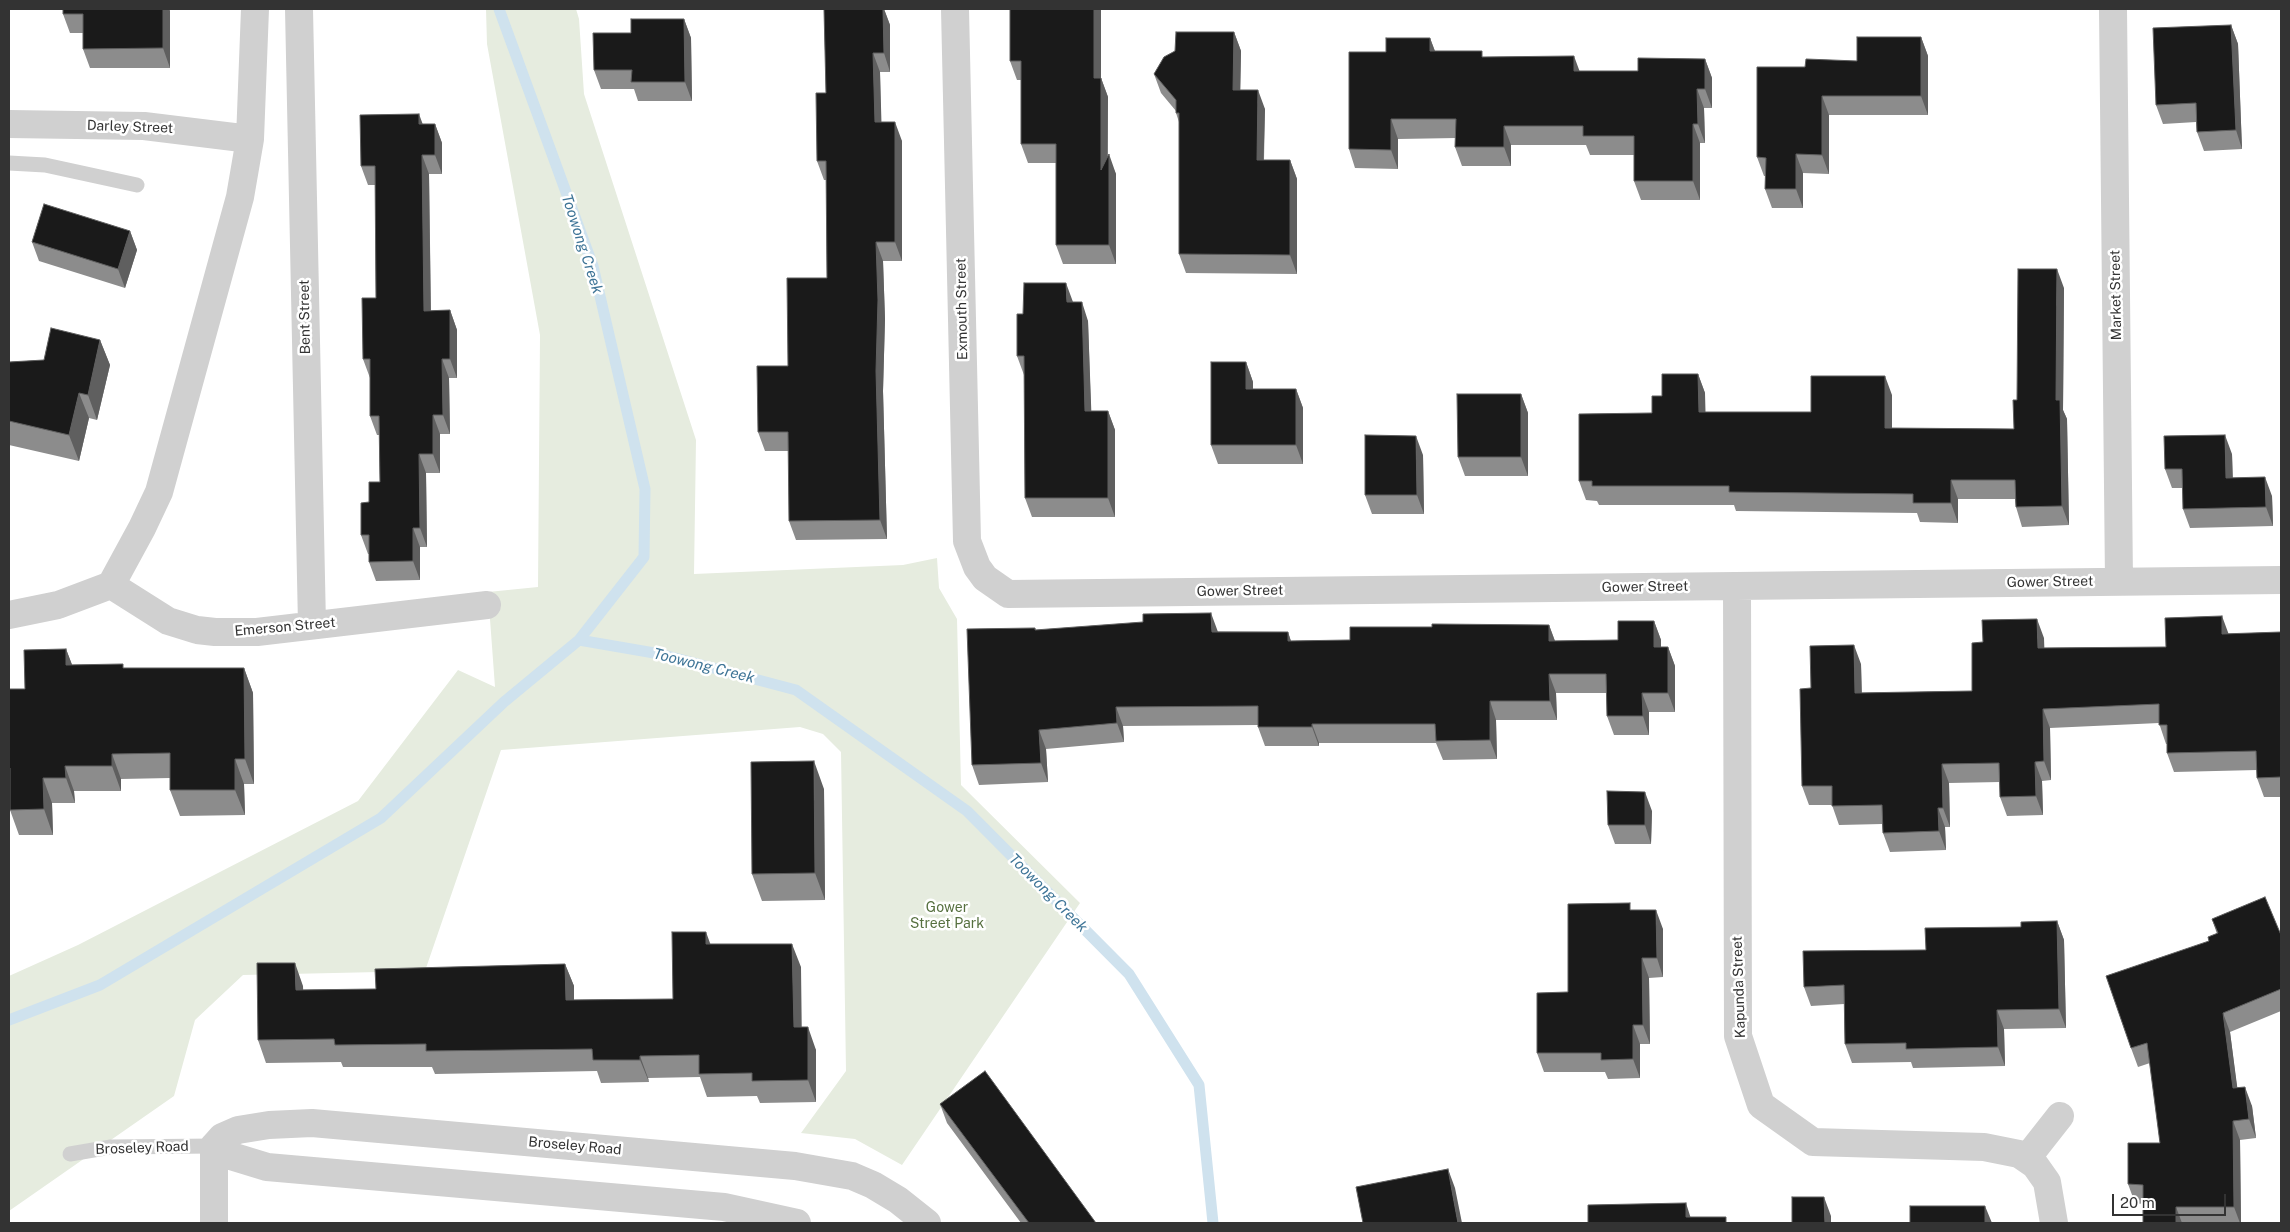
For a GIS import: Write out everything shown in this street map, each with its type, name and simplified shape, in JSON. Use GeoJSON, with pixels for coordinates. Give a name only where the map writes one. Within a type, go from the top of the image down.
{"type":"FeatureCollection","features":[{"type":"Feature","properties":{"kind":"street"},"geometry":{"type":"LineString","coordinates":[[9,615],[50,608],[111,585],[159,492],[240,198],[250,140],[255,9]]}},
{"type":"Feature","properties":{"kind":"street","name":"Bent Street"},"geometry":{"type":"LineString","coordinates":[[299,9],[312,626]]}},
{"type":"Feature","properties":{"kind":"street","name":"Exmouth Street"},"geometry":{"type":"LineString","coordinates":[[955,9],[967,541],[977,567],[985,578],[1008,594]]}},
{"type":"Feature","properties":{"kind":"street","name":"Market Street"},"geometry":{"type":"LineString","coordinates":[[2113,9],[2119,581]]}},
{"type":"Feature","properties":{"kind":"street","name":"Darley Street"},"geometry":{"type":"LineString","coordinates":[[9,124],[144,126],[250,140]]}},
{"type":"Feature","properties":{"kind":"street","name":"Gower Street"},"geometry":{"type":"LineString","coordinates":[[1008,594],[2281,580]]}},
{"type":"Feature","properties":{"kind":"street","name":"Emerson Street"},"geometry":{"type":"LineString","coordinates":[[111,585],[168,621],[197,630],[257,632],[487,605]]}},
{"type":"Feature","properties":{"kind":"street","name":"Kapunda Street"},"geometry":{"type":"LineString","coordinates":[[1737,586],[1738,1036],[1761,1105],[1813,1142],[1984,1147],[2011,1151],[2027,1158],[2035,1165],[2047,1182],[2054,1223]]}},
{"type":"Feature","properties":{"kind":"street"},"geometry":{"type":"LineString","coordinates":[[2027,1158],[2060,1116]]}},
{"type":"Feature","properties":{"kind":"street","name":"Broseley Road"},"geometry":{"type":"LineString","coordinates":[[792,1223],[724,1207],[267,1167],[231,1156],[214,1146],[222,1137],[238,1130],[269,1125],[312,1124],[824,1169],[852,1176],[873,1185],[898,1200],[927,1223]]}},
{"type":"Feature","properties":{"kind":"street"},"geometry":{"type":"LineString","coordinates":[[214,1146],[214,1223]]}},
{"type":"Feature","properties":{"kind":"lane"},"geometry":{"type":"LineString","coordinates":[[9,162],[45,165],[137,185]]}},
{"type":"Feature","properties":{"kind":"lane","name":"Broseley Road"},"geometry":{"type":"LineString","coordinates":[[70,1154],[111,1147],[214,1146]]}},
{"type":"Feature","properties":{"kind":"green space","name":"Gower Street Park"},"geometry":{"type":"Polygon","coordinates":[[[486,9],[576,9],[579,19],[584,94],[696,440],[694,574],[903,565],[937,558],[939,588],[957,619],[961,785],[1080,903],[902,1165],[855,1139],[801,1133],[846,1071],[841,752],[823,734],[800,727],[501,750],[425,971],[243,975],[195,1020],[174,1096],[9,1211],[9,976],[78,945],[358,801],[458,670],[495,687],[488,592],[538,587],[540,335],[487,44],[486,9]]]}},
{"type":"Feature","properties":{"kind":"building"},"geometry":{"type":"Polygon","coordinates":[[[63,9],[163,9],[163,48],[83,49],[83,14],[63,14],[63,9]]]}},
{"type":"Feature","properties":{"kind":"building"},"geometry":{"type":"Polygon","coordinates":[[[824,9],[883,9],[884,53],[873,53],[875,122],[895,122],[895,242],[876,242],[878,300],[876,371],[880,520],[789,521],[788,432],[758,432],[757,366],[788,366],[787,278],[827,278],[826,161],[817,161],[816,93],[826,93],[824,9]]]}},
{"type":"Feature","properties":{"kind":"building"},"geometry":{"type":"Polygon","coordinates":[[[1010,9],[1094,9],[1094,78],[1101,78],[1101,170],[1109,154],[1109,245],[1056,245],[1056,144],[1021,144],[1021,61],[1010,61],[1010,9]]]}},
{"type":"Feature","properties":{"kind":"building"},"geometry":{"type":"Polygon","coordinates":[[[631,19],[684,19],[685,82],[631,82],[632,70],[594,70],[593,33],[631,33],[631,19]]]}},
{"type":"Feature","properties":{"kind":"building"},"geometry":{"type":"Polygon","coordinates":[[[2231,25],[2236,130],[2197,132],[2196,103],[2156,105],[2153,28],[2231,25]]]}},
{"type":"Feature","properties":{"kind":"building"},"geometry":{"type":"Polygon","coordinates":[[[1176,32],[1234,32],[1233,90],[1258,90],[1257,160],[1290,160],[1290,255],[1179,254],[1179,113],[1176,113],[1176,100],[1154,74],[1164,57],[1175,51],[1176,32]]]}},
{"type":"Feature","properties":{"kind":"building"},"geometry":{"type":"Polygon","coordinates":[[[1857,37],[1921,37],[1921,96],[1822,96],[1822,155],[1796,154],[1796,189],[1765,189],[1766,158],[1757,157],[1757,67],[1805,67],[1806,59],[1857,61],[1857,37]]]}},
{"type":"Feature","properties":{"kind":"building"},"geometry":{"type":"Polygon","coordinates":[[[1386,38],[1430,38],[1430,51],[1482,51],[1482,57],[1574,56],[1574,71],[1638,71],[1638,58],[1705,59],[1705,89],[1697,89],[1698,124],[1693,124],[1693,181],[1634,181],[1634,136],[1583,136],[1583,126],[1504,126],[1504,147],[1455,147],[1456,119],[1391,119],[1391,150],[1349,149],[1349,52],[1386,52],[1386,38]]]}},
{"type":"Feature","properties":{"kind":"building"},"geometry":{"type":"Polygon","coordinates":[[[419,114],[419,124],[435,124],[435,155],[422,155],[424,311],[450,310],[450,359],[442,359],[443,415],[433,415],[433,454],[419,454],[420,528],[413,528],[413,561],[369,562],[369,535],[361,535],[361,503],[369,502],[369,482],[380,482],[379,416],[370,416],[370,359],[363,359],[362,298],[376,298],[375,166],[361,166],[360,115],[419,114]]]}},
{"type":"Feature","properties":{"kind":"building"},"geometry":{"type":"Polygon","coordinates":[[[44,204],[130,231],[118,269],[32,242],[44,204]]]}},
{"type":"Feature","properties":{"kind":"building"},"geometry":{"type":"Polygon","coordinates":[[[2018,269],[2057,269],[2056,400],[2060,400],[2062,506],[2016,507],[2015,480],[1951,480],[1951,503],[1913,503],[1913,494],[1729,492],[1729,486],[1592,486],[1592,481],[1579,481],[1579,414],[1652,413],[1652,396],[1662,396],[1662,374],[1698,374],[1699,412],[1811,412],[1811,376],[1885,376],[1885,428],[2014,429],[2013,400],[2017,400],[2018,269]]]}},
{"type":"Feature","properties":{"kind":"building"},"geometry":{"type":"Polygon","coordinates":[[[1024,283],[1066,283],[1067,302],[1082,302],[1085,411],[1108,411],[1108,498],[1025,498],[1024,356],[1017,356],[1017,314],[1023,314],[1024,283]]]}},
{"type":"Feature","properties":{"kind":"building"},"geometry":{"type":"Polygon","coordinates":[[[51,328],[100,340],[88,395],[79,393],[69,435],[9,421],[9,362],[44,360],[51,328]]]}},
{"type":"Feature","properties":{"kind":"building"},"geometry":{"type":"Polygon","coordinates":[[[1211,362],[1246,362],[1246,389],[1296,389],[1296,445],[1211,445],[1211,362]]]}},
{"type":"Feature","properties":{"kind":"building"},"geometry":{"type":"Polygon","coordinates":[[[1457,394],[1521,394],[1521,457],[1458,457],[1457,394]]]}},
{"type":"Feature","properties":{"kind":"building"},"geometry":{"type":"Polygon","coordinates":[[[1365,435],[1416,436],[1417,495],[1365,495],[1365,435]]]}},
{"type":"Feature","properties":{"kind":"building"},"geometry":{"type":"Polygon","coordinates":[[[2225,435],[2226,478],[2265,477],[2266,507],[2183,509],[2182,469],[2165,469],[2164,436],[2225,435]]]}},
{"type":"Feature","properties":{"kind":"building"},"geometry":{"type":"Polygon","coordinates":[[[1211,613],[1212,632],[1288,632],[1288,641],[1350,640],[1350,627],[1432,627],[1432,624],[1549,625],[1549,641],[1618,640],[1618,621],[1654,621],[1654,647],[1668,647],[1668,693],[1642,693],[1643,716],[1607,716],[1606,674],[1549,674],[1550,701],[1490,701],[1490,740],[1436,741],[1435,724],[1312,724],[1312,727],[1258,727],[1258,706],[1116,707],[1117,723],[1039,730],[1041,763],[972,765],[967,629],[1035,628],[1035,630],[1143,622],[1143,614],[1211,613]]]}},
{"type":"Feature","properties":{"kind":"building"},"geometry":{"type":"Polygon","coordinates":[[[2222,616],[2222,634],[2281,632],[2281,777],[2257,778],[2256,751],[2167,753],[2167,725],[2159,725],[2159,704],[2043,709],[2044,761],[2035,762],[2036,796],[2000,797],[1999,763],[1942,764],[1943,808],[1938,808],[1939,831],[1883,833],[1882,805],[1832,806],[1832,786],[1802,786],[1800,689],[1811,688],[1810,646],[1854,645],[1855,693],[1972,691],[1972,643],[1983,642],[1982,620],[2037,619],[2038,648],[2166,647],[2165,618],[2222,616]]]}},
{"type":"Feature","properties":{"kind":"building"},"geometry":{"type":"Polygon","coordinates":[[[66,649],[66,665],[123,664],[123,668],[244,668],[245,759],[235,759],[235,790],[170,790],[170,753],[112,754],[112,766],[65,766],[66,778],[43,778],[44,809],[10,810],[9,689],[25,689],[24,650],[66,649]]]}},
{"type":"Feature","properties":{"kind":"building"},"geometry":{"type":"Polygon","coordinates":[[[814,761],[815,873],[752,874],[751,762],[814,761]]]}},
{"type":"Feature","properties":{"kind":"building"},"geometry":{"type":"Polygon","coordinates":[[[1607,791],[1645,792],[1645,825],[1608,825],[1607,791]]]}},
{"type":"Feature","properties":{"kind":"building"},"geometry":{"type":"Polygon","coordinates":[[[2265,897],[2281,935],[2281,989],[2223,1013],[2233,1088],[2245,1087],[2249,1119],[2233,1121],[2234,1207],[2176,1207],[2176,1223],[2143,1223],[2143,1185],[2128,1184],[2128,1143],[2160,1143],[2147,1043],[2131,1048],[2106,976],[2209,941],[2208,937],[2218,933],[2212,919],[2265,897]]]}},
{"type":"Feature","properties":{"kind":"building"},"geometry":{"type":"Polygon","coordinates":[[[1630,903],[1630,910],[1656,910],[1657,958],[1642,958],[1643,1025],[1633,1025],[1633,1059],[1601,1060],[1601,1053],[1537,1053],[1537,993],[1568,992],[1568,904],[1630,903]]]}},
{"type":"Feature","properties":{"kind":"building"},"geometry":{"type":"Polygon","coordinates":[[[2057,921],[2059,1009],[1997,1010],[1998,1047],[1906,1049],[1906,1043],[1845,1044],[1844,985],[1804,987],[1803,951],[1926,950],[1925,928],[2021,927],[2021,922],[2057,921]]]}},
{"type":"Feature","properties":{"kind":"building"},"geometry":{"type":"Polygon","coordinates":[[[672,932],[706,932],[706,944],[792,944],[794,1027],[808,1027],[808,1080],[752,1081],[752,1073],[699,1074],[699,1055],[640,1056],[640,1060],[593,1060],[592,1049],[426,1051],[426,1044],[335,1045],[334,1039],[258,1040],[257,963],[295,963],[296,990],[376,989],[375,969],[565,964],[566,1000],[673,999],[672,932]]]}},
{"type":"Feature","properties":{"kind":"building"},"geometry":{"type":"Polygon","coordinates":[[[985,1071],[1096,1223],[1029,1223],[940,1104],[985,1071]]]}},
{"type":"Feature","properties":{"kind":"building"},"geometry":{"type":"Polygon","coordinates":[[[1448,1169],[1458,1223],[1363,1223],[1356,1187],[1448,1169]]]}},
{"type":"Feature","properties":{"kind":"building"},"geometry":{"type":"Polygon","coordinates":[[[1792,1197],[1824,1197],[1825,1223],[1792,1223],[1792,1197]]]}},
{"type":"Feature","properties":{"kind":"building"},"geometry":{"type":"Polygon","coordinates":[[[1686,1203],[1686,1217],[1726,1217],[1726,1223],[1588,1223],[1588,1205],[1686,1203]]]}},
{"type":"Feature","properties":{"kind":"building"},"geometry":{"type":"Polygon","coordinates":[[[1910,1206],[1985,1206],[1985,1223],[1910,1223],[1910,1206]]]}},
{"type":"Feature","properties":{"kind":"waterway"},"geometry":{"type":"LineString","coordinates":[[9,1020],[100,985],[381,818],[504,702],[579,640],[644,557],[645,489],[593,266],[499,9]]}},
{"type":"Feature","properties":{"kind":"waterway","name":"Toowong Creek"},"geometry":{"type":"LineString","coordinates":[[579,640],[660,654],[796,690],[967,811],[1129,974],[1199,1085],[1213,1223]]}}]}
